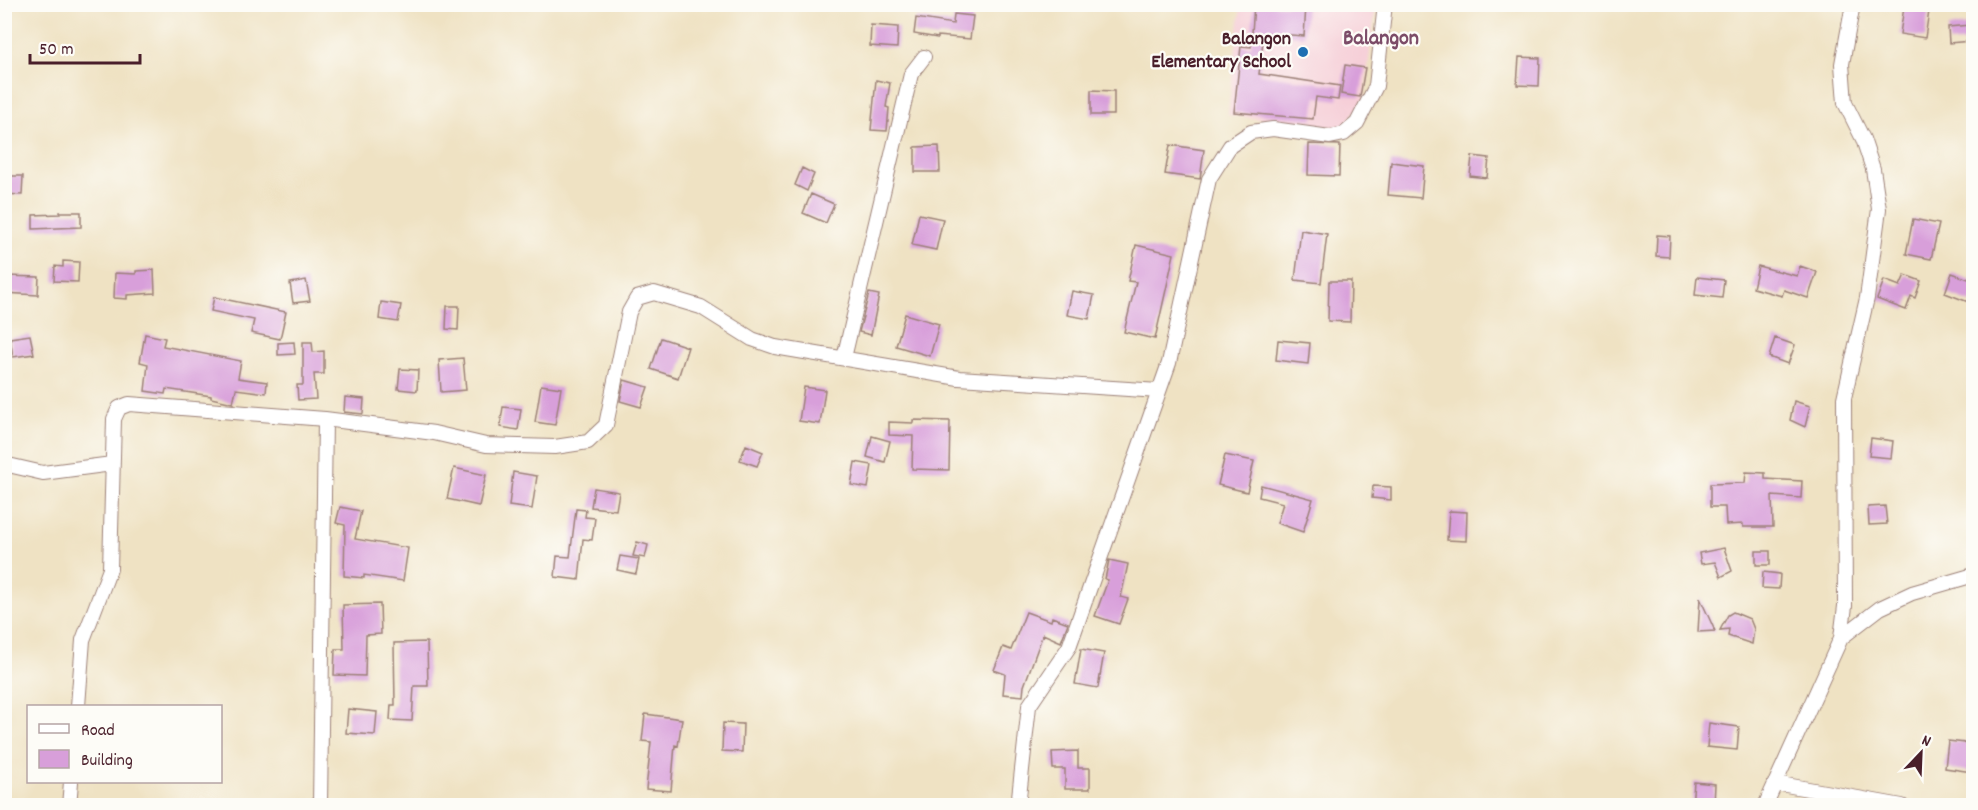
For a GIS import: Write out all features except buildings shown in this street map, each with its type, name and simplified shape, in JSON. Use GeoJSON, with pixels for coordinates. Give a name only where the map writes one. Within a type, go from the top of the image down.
{"type":"FeatureCollection","features":[{"type":"Feature","properties":{"kind":"street"},"geometry":{"type":"LineString","coordinates":[[1018,806],[1029,706],[1069,647],[1169,363],[1209,178],[1230,146],[1251,132],[1273,129],[1330,137],[1344,134],[1357,123],[1376,86],[1385,4]]}},
{"type":"Feature","properties":{"kind":"street"},"geometry":{"type":"LineString","coordinates":[[1765,806],[1841,638],[1845,606],[1844,399],[1867,298],[1879,209],[1874,169],[1845,103],[1842,64],[1853,4]]}},
{"type":"Feature","properties":{"kind":"street"},"geometry":{"type":"LineString","coordinates":[[844,358],[911,74],[924,57]]}},
{"type":"Feature","properties":{"kind":"street"},"geometry":{"type":"LineString","coordinates":[[78,705],[83,640],[110,569],[114,419],[116,412],[123,405],[325,419],[434,433],[486,445],[555,447],[588,442],[606,425],[629,312],[637,298],[654,293],[701,307],[752,339],[775,347],[959,378],[1159,391]]}},
{"type":"Feature","properties":{"kind":"street"},"geometry":{"type":"LineString","coordinates":[[320,806],[325,419]]}},
{"type":"Feature","properties":{"kind":"street"},"geometry":{"type":"LineString","coordinates":[[4,464],[43,473],[112,464]]}},
{"type":"Feature","properties":{"kind":"street"},"geometry":{"type":"LineString","coordinates":[[1841,638],[1880,608],[1912,593],[1974,574]]}},
{"type":"Feature","properties":{"kind":"street"},"geometry":{"type":"LineString","coordinates":[[69,806],[71,783]]}},
{"type":"Feature","properties":{"kind":"street"},"geometry":{"type":"LineString","coordinates":[[1775,783],[1902,806]]}},
{"type":"Feature","properties":{"kind":"shaded area","name":"Balangon Elementary School"},"geometry":{"type":"Polygon","coordinates":[[[1241,5],[1376,5],[1364,100],[1342,129],[1228,115],[1241,5]]]}},
{"type":"Feature","properties":{"kind":"place","name":"Balangon Elementary School"},"geometry":{"type":"Point","coordinates":[1303,52]}},
{"type":"Feature","properties":{"kind":"district","name":"Balangon"},"geometry":{"type":"Point","coordinates":[1381,39]}}]}
